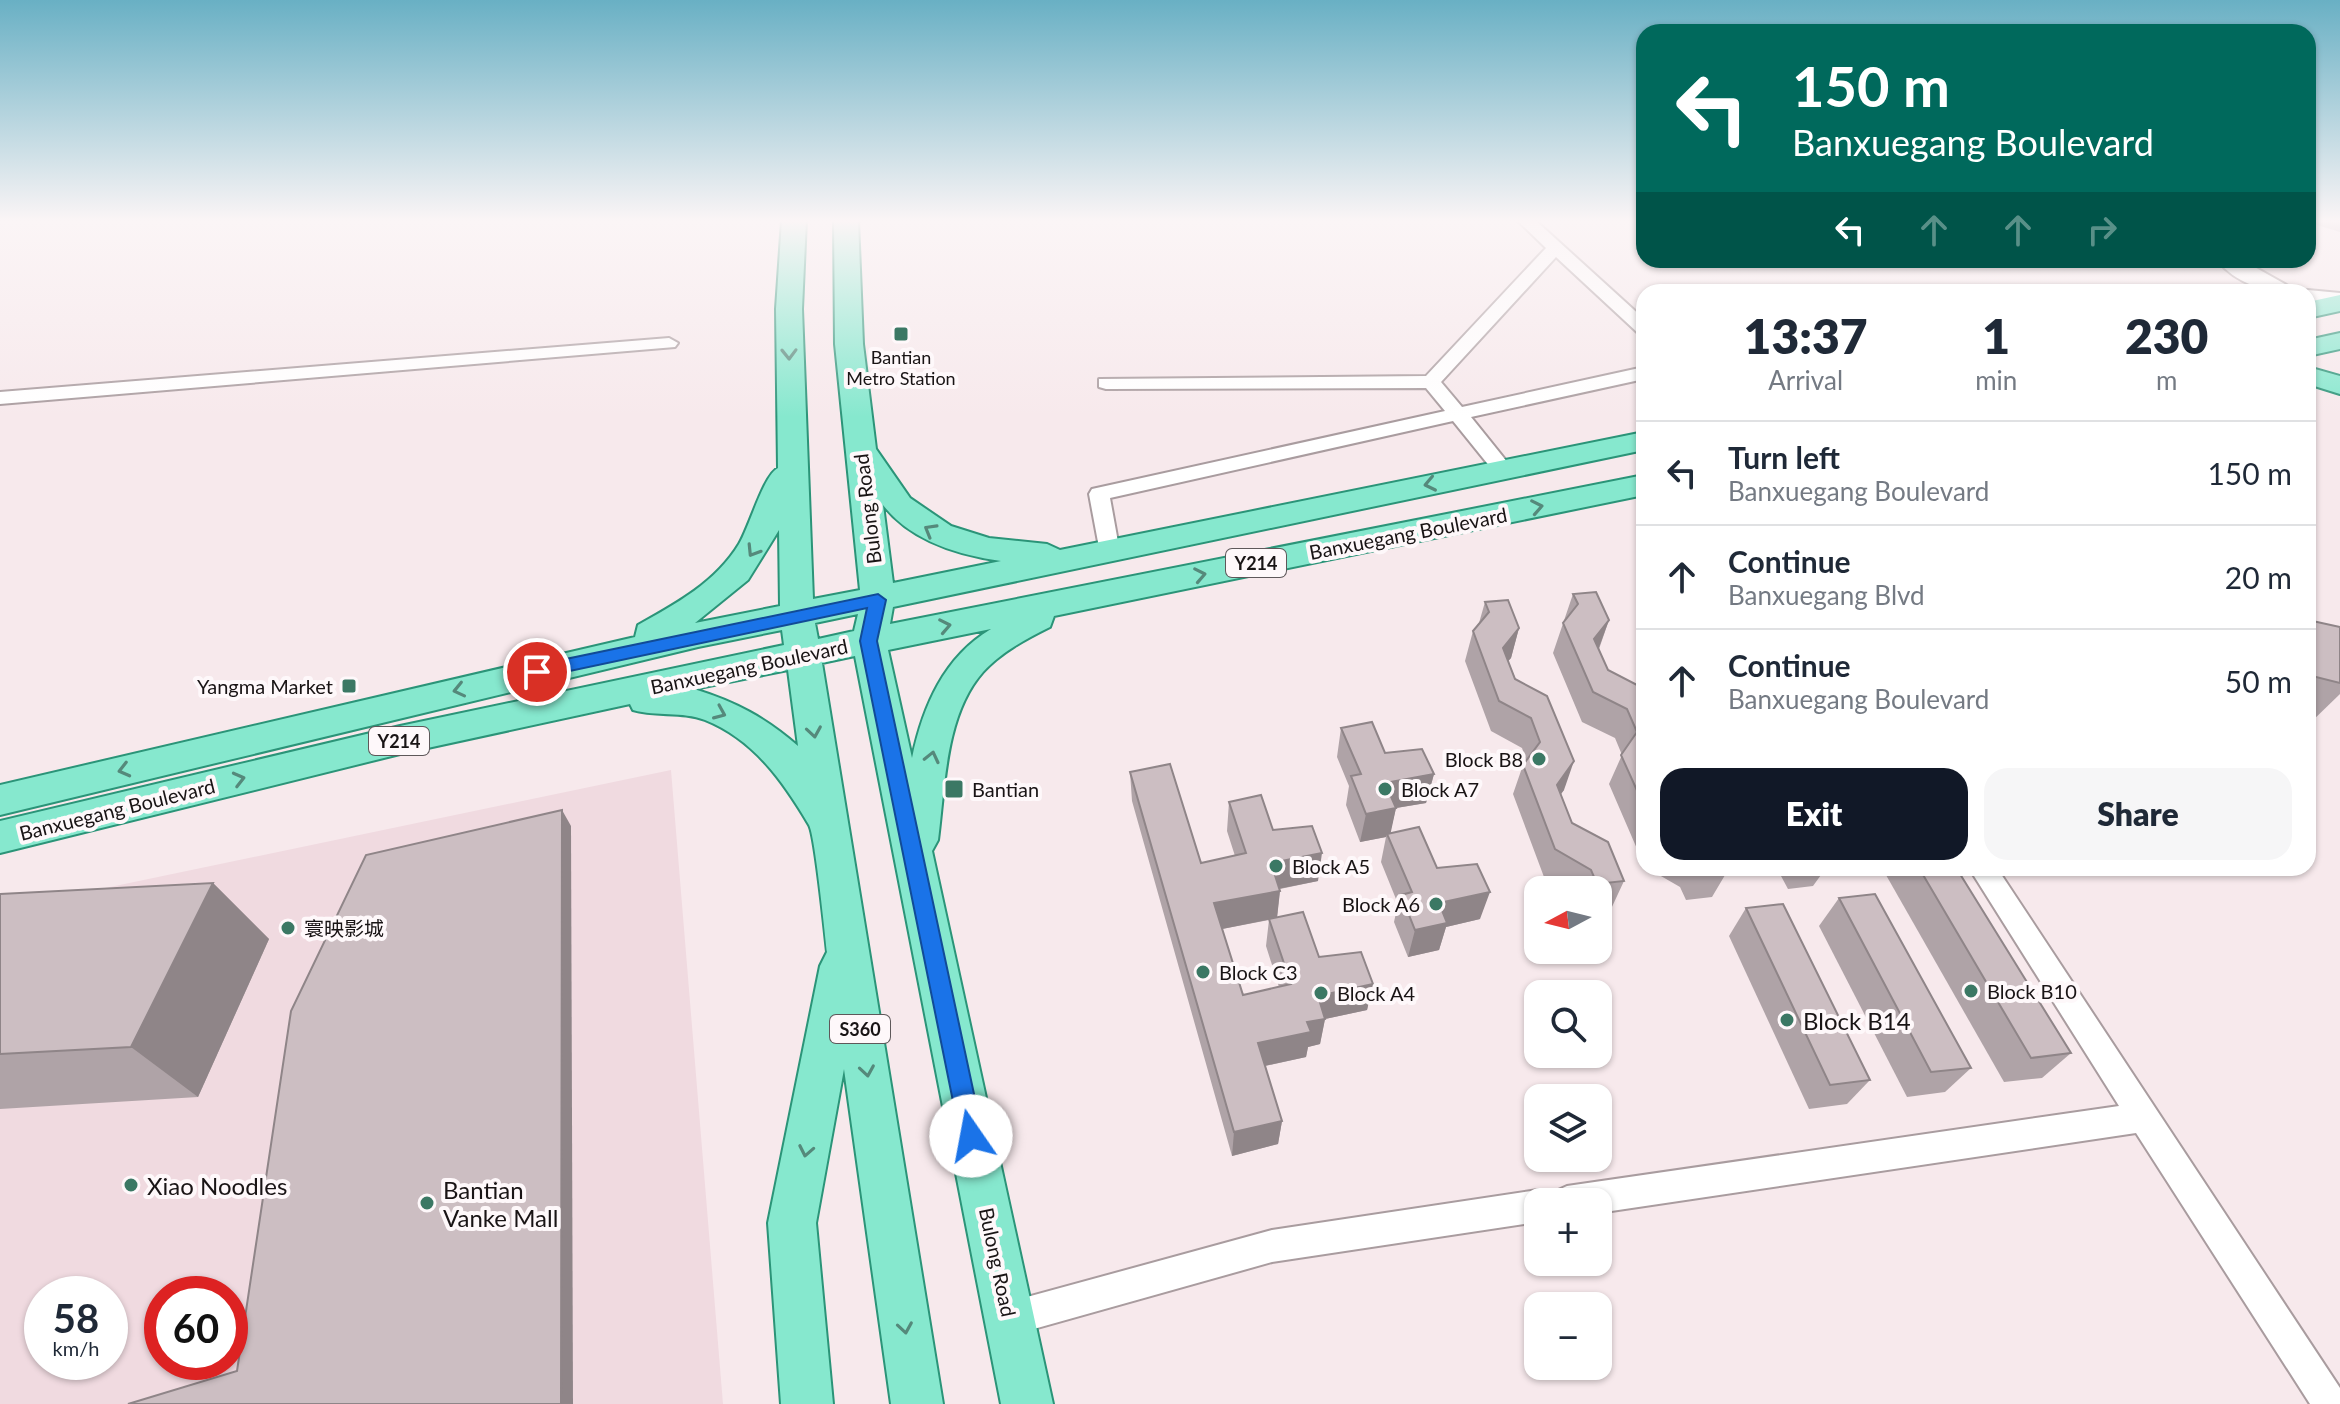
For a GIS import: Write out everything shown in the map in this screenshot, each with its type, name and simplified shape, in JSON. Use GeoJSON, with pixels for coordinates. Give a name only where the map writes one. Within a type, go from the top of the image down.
{"type":"FeatureCollection","features":[{"type":"Feature","properties":{"kind":"main road","name":"S360"},"geometry":{"type":"LineString","coordinates":[[790,286],[792,453],[799,635],[917,1404]]}},
{"type":"Feature","properties":{"kind":"main road","name":"Bulong Road"},"geometry":{"type":"LineString","coordinates":[[848,286],[849,344],[873,621],[914,861],[1027,1404]]}},
{"type":"Feature","properties":{"kind":"main road"},"geometry":{"type":"LineString","coordinates":[[2316,308],[2340,301]]}},
{"type":"Feature","properties":{"kind":"main road"},"geometry":{"type":"LineString","coordinates":[[2316,346],[2340,341]]}},
{"type":"Feature","properties":{"kind":"main road"},"geometry":{"type":"LineString","coordinates":[[2316,378],[2340,385]]}},
{"type":"Feature","properties":{"kind":"main road"},"geometry":{"type":"LineString","coordinates":[[858,439],[880,484],[904,513],[935,535],[974,547],[1099,555]]}},
{"type":"Feature","properties":{"kind":"main road","name":"Banxuegang Boulevard"},"geometry":{"type":"LineString","coordinates":[[873,621],[1099,555],[1502,468],[1636,443]]}},
{"type":"Feature","properties":{"kind":"main road"},"geometry":{"type":"LineString","coordinates":[[589,660],[663,627],[701,606],[729,581],[752,556],[768,524],[792,453]]}},
{"type":"Feature","properties":{"kind":"main road","name":"Banxuegang Boulevard"},"geometry":{"type":"LineString","coordinates":[[0,837],[533,711],[799,635],[873,621],[1095,596],[1636,487]]}},
{"type":"Feature","properties":{"kind":"main road"},"geometry":{"type":"LineString","coordinates":[[914,861],[942,714],[964,671],[999,638],[1046,614],[1095,596]]}},
{"type":"Feature","properties":{"kind":"main road","name":"Y214"},"geometry":{"type":"LineString","coordinates":[[589,660],[799,635]]}},
{"type":"Feature","properties":{"kind":"main road","name":"Banxuegang Boulevard"},"geometry":{"type":"LineString","coordinates":[[0,800],[589,660]]}},
{"type":"Feature","properties":{"kind":"main road"},"geometry":{"type":"LineString","coordinates":[[533,711],[638,700],[688,701],[720,711],[755,730],[789,760],[830,832]]}},
{"type":"Feature","properties":{"kind":"main road"},"geometry":{"type":"LineString","coordinates":[[807,1404],[792,1223],[846,936]]}},
{"type":"Feature","properties":{"kind":"street"},"geometry":{"type":"LineString","coordinates":[[1106,383],[1431,382],[1520,286]]}},
{"type":"Feature","properties":{"kind":"street"},"geometry":{"type":"LineString","coordinates":[[1596,286],[1636,322]]}},
{"type":"Feature","properties":{"kind":"street"},"geometry":{"type":"LineString","coordinates":[[2316,298],[2340,301]]}},
{"type":"Feature","properties":{"kind":"street"},"geometry":{"type":"LineString","coordinates":[[0,398],[669,343]]}},
{"type":"Feature","properties":{"kind":"street"},"geometry":{"type":"LineString","coordinates":[[1099,555],[1099,494],[1636,375]]}},
{"type":"Feature","properties":{"kind":"street"},"geometry":{"type":"LineString","coordinates":[[1431,382],[1502,468]]}},
{"type":"Feature","properties":{"kind":"street"},"geometry":{"type":"LineString","coordinates":[[1987,876],[2330,1404]]}},
{"type":"Feature","properties":{"kind":"street"},"geometry":{"type":"LineString","coordinates":[[1612,1195],[2143,1117]]}},
{"type":"Feature","properties":{"kind":"street"},"geometry":{"type":"LineString","coordinates":[[1009,1319],[1272,1246],[1524,1208]]}},
{"type":"Feature","properties":{"kind":"shaded area"},"geometry":{"type":"Polygon","coordinates":[[[671,770],[723,1404],[0,1404],[0,910],[671,770]]]}},
{"type":"Feature","properties":{"kind":"building"},"geometry":{"type":"Polygon","coordinates":[[[1596,592],[1609,620],[1594,639],[1608,670],[1636,684],[1636,730],[1627,709],[1593,692],[1563,623],[1578,604],[1573,594],[1596,592]]]}},
{"type":"Feature","properties":{"kind":"building"},"geometry":{"type":"Polygon","coordinates":[[[1508,600],[1519,628],[1503,648],[1515,679],[1547,696],[1574,761],[1557,785],[1572,823],[1608,842],[1624,881],[1612,882],[1612,876],[1594,876],[1591,870],[1555,849],[1523,765],[1540,742],[1531,718],[1499,701],[1473,631],[1489,612],[1485,602],[1508,600]]]}},
{"type":"Feature","properties":{"kind":"building"},"geometry":{"type":"Polygon","coordinates":[[[2316,622],[2340,627],[2340,683],[2316,677],[2316,622]]]}},
{"type":"Feature","properties":{"kind":"building"},"geometry":{"type":"Polygon","coordinates":[[[1372,722],[1385,753],[1422,749],[1434,774],[1385,783],[1396,808],[1366,814],[1351,776],[1361,774],[1341,728],[1372,722]]]}},
{"type":"Feature","properties":{"kind":"building"},"geometry":{"type":"Polygon","coordinates":[[[1636,733],[1636,788],[1621,755],[1636,733]]]}},
{"type":"Feature","properties":{"kind":"building"},"geometry":{"type":"Polygon","coordinates":[[[1170,764],[1201,863],[1246,853],[1229,802],[1261,795],[1273,830],[1312,826],[1322,853],[1271,863],[1280,891],[1214,903],[1243,995],[1291,984],[1269,919],[1303,912],[1319,957],[1361,952],[1373,984],[1318,996],[1325,1019],[1307,1022],[1311,1032],[1258,1043],[1282,1121],[1234,1132],[1130,772],[1170,764]]]}},
{"type":"Feature","properties":{"kind":"building","name":"Bantian Vanke Mall"},"geometry":{"type":"Polygon","coordinates":[[[562,810],[561,1404],[128,1404],[207,1380],[248,1380],[248,1298],[291,1011],[366,855],[562,810]]]}},
{"type":"Feature","properties":{"kind":"building"},"geometry":{"type":"Polygon","coordinates":[[[1419,827],[1437,868],[1477,864],[1490,892],[1439,903],[1447,923],[1415,930],[1401,895],[1412,892],[1387,834],[1419,827]]]}},
{"type":"Feature","properties":{"kind":"building"},"geometry":{"type":"Polygon","coordinates":[[[1924,876],[1961,876],[2071,1053],[2031,1058],[1924,876]]]}},
{"type":"Feature","properties":{"kind":"building"},"geometry":{"type":"Polygon","coordinates":[[[213,883],[131,1047],[0,1054],[0,894],[213,883]]]}},
{"type":"Feature","properties":{"kind":"building"},"geometry":{"type":"Polygon","coordinates":[[[1875,894],[1971,1068],[1931,1072],[1839,898],[1875,894]]]}},
{"type":"Feature","properties":{"kind":"building"},"geometry":{"type":"Polygon","coordinates":[[[1783,904],[1870,1080],[1830,1085],[1746,908],[1783,904]]]}},
{"type":"Feature","properties":{"kind":"place","name":"Bantian Metro Station"},"geometry":{"type":"Point","coordinates":[901,334]}},
{"type":"Feature","properties":{"kind":"place","name":"Yangma Market"},"geometry":{"type":"Point","coordinates":[349,686]}},
{"type":"Feature","properties":{"kind":"place","name":"Block B8"},"geometry":{"type":"Point","coordinates":[1539,759]}},
{"type":"Feature","properties":{"kind":"place","name":"Bantian"},"geometry":{"type":"Point","coordinates":[954,789]}},
{"type":"Feature","properties":{"kind":"place","name":"Block A7"},"geometry":{"type":"Point","coordinates":[1385,789]}},
{"type":"Feature","properties":{"kind":"place","name":"Block A5"},"geometry":{"type":"Point","coordinates":[1276,866]}},
{"type":"Feature","properties":{"kind":"place","name":"Block A6"},"geometry":{"type":"Point","coordinates":[1436,904]}},
{"type":"Feature","properties":{"kind":"place","name":"寰映影城"},"geometry":{"type":"Point","coordinates":[288,928]}},
{"type":"Feature","properties":{"kind":"place","name":"Block C3"},"geometry":{"type":"Point","coordinates":[1203,972]}},
{"type":"Feature","properties":{"kind":"place","name":"Block B10"},"geometry":{"type":"Point","coordinates":[1971,991]}},
{"type":"Feature","properties":{"kind":"place","name":"Block A4"},"geometry":{"type":"Point","coordinates":[1321,993]}},
{"type":"Feature","properties":{"kind":"place","name":"Block B14"},"geometry":{"type":"Point","coordinates":[1787,1020]}},
{"type":"Feature","properties":{"kind":"place","name":"Xiao Noodles"},"geometry":{"type":"Point","coordinates":[131,1185]}},
{"type":"Feature","properties":{"kind":"place","name":"Bantian Vanke Mall"},"geometry":{"type":"Point","coordinates":[427,1203]}},
{"type":"Feature","properties":{"kind":"route"},"geometry":{"type":"LineString","coordinates":[[537,672],[698,635],[878,600],[869,641],[971,1136]]}}]}
